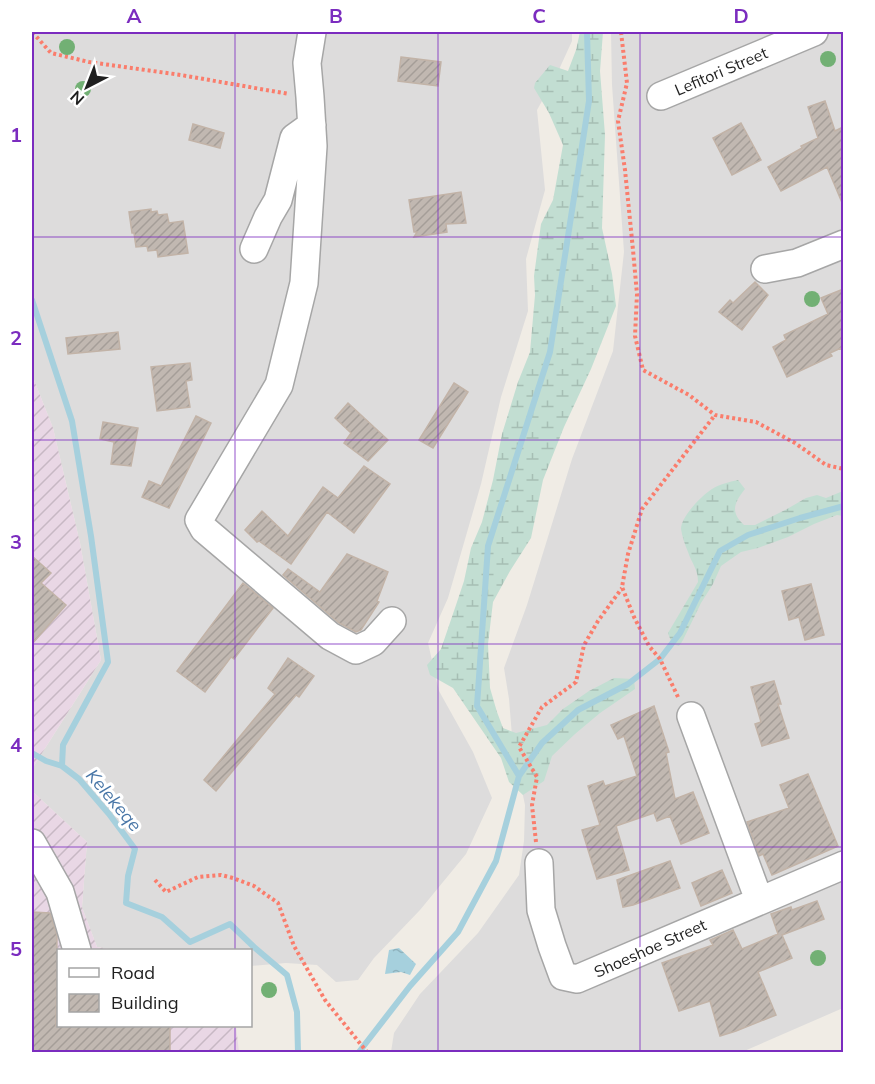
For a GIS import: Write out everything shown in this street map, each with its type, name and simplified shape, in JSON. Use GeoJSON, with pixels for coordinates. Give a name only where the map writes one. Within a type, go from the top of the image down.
{"type":"FeatureCollection","features":[{"type":"Feature","properties":{"kind":"street"},"geometry":{"type":"LineString","coordinates":[[312,32],[307,63],[313,146],[304,283],[279,385],[199,520],[204,529],[330,636],[356,650],[373,642],[392,621]]}},
{"type":"Feature","properties":{"kind":"street","name":"Lefitori Street"},"geometry":{"type":"LineString","coordinates":[[661,96],[814,32]]}},
{"type":"Feature","properties":{"kind":"street"},"geometry":{"type":"LineString","coordinates":[[254,249],[278,200],[294,138],[312,125]]}},
{"type":"Feature","properties":{"kind":"street"},"geometry":{"type":"LineString","coordinates":[[765,269],[797,263],[843,244]]}},
{"type":"Feature","properties":{"kind":"street"},"geometry":{"type":"LineString","coordinates":[[691,716],[759,900]]}},
{"type":"Feature","properties":{"kind":"street"},"geometry":{"type":"LineString","coordinates":[[32,843],[60,892],[76,949]]}},
{"type":"Feature","properties":{"kind":"street","name":"Shoeshoe Street"},"geometry":{"type":"LineString","coordinates":[[539,863],[541,910],[552,946],[563,976],[577,979],[843,865]]}},
{"type":"Feature","properties":{"kind":"path"},"geometry":{"type":"LineString","coordinates":[[33,32],[51,53],[89,62],[181,75],[310,98]]}},
{"type":"Feature","properties":{"kind":"path"},"geometry":{"type":"LineString","coordinates":[[621,32],[627,83],[618,122],[637,294],[635,336],[643,370],[689,395],[715,415],[756,422],[795,443],[826,465],[843,470]]}},
{"type":"Feature","properties":{"kind":"path"},"geometry":{"type":"LineString","coordinates":[[539,863],[532,805],[537,777],[519,747],[542,707],[576,682],[585,645],[598,621],[622,587],[628,554],[642,509],[715,415]]}},
{"type":"Feature","properties":{"kind":"path"},"geometry":{"type":"LineString","coordinates":[[622,587],[634,618],[649,646],[660,659],[681,702],[691,716]]}},
{"type":"Feature","properties":{"kind":"path"},"geometry":{"type":"LineString","coordinates":[[155,880],[166,892],[198,877],[221,875],[254,886],[278,903],[294,946],[325,1000],[368,1053]]}},
{"type":"Feature","properties":{"kind":"shaded area"},"geometry":{"type":"Polygon","coordinates":[[[32,32],[572,32],[572,41],[537,110],[545,190],[526,259],[528,311],[501,397],[481,484],[448,598],[428,643],[439,691],[473,752],[492,798],[466,854],[420,910],[374,958],[358,980],[336,982],[317,965],[286,963],[252,966],[252,949],[111,949],[97,947],[82,907],[87,842],[32,791],[32,769],[101,660],[80,543],[53,428],[32,375],[32,32]]]}},
{"type":"Feature","properties":{"kind":"shaded area"},"geometry":{"type":"Polygon","coordinates":[[[611,32],[843,32],[843,1008],[742,1052],[391,1052],[394,1033],[420,994],[478,933],[519,875],[524,841],[525,805],[513,748],[504,668],[527,605],[572,459],[613,351],[624,252],[612,85],[611,32]]]}},
{"type":"Feature","properties":{"kind":"shaded area"},"geometry":{"type":"Polygon","coordinates":[[[32,375],[53,428],[80,543],[101,660],[32,769],[32,375]]]}},
{"type":"Feature","properties":{"kind":"shaded area"},"geometry":{"type":"Polygon","coordinates":[[[32,791],[87,842],[82,907],[97,947],[111,949],[57,949],[57,1027],[236,1027],[239,1052],[32,1052],[32,791]]]}},
{"type":"Feature","properties":{"kind":"green space"},"geometry":{"type":"Polygon","coordinates":[[[580,32],[603,32],[600,71],[605,135],[602,228],[616,306],[543,480],[531,538],[493,602],[488,644],[490,688],[503,728],[516,733],[547,725],[563,709],[589,691],[614,678],[634,679],[635,689],[600,713],[575,734],[552,756],[544,781],[523,795],[509,782],[501,758],[453,688],[430,675],[427,665],[441,649],[464,581],[471,548],[482,522],[493,480],[502,434],[530,352],[535,295],[534,276],[541,224],[553,200],[563,145],[549,113],[534,88],[535,83],[550,65],[568,71],[580,32]]]}},
{"type":"Feature","properties":{"kind":"green space"},"geometry":{"type":"Polygon","coordinates":[[[738,480],[745,489],[736,503],[735,512],[744,525],[755,525],[806,498],[817,495],[826,498],[843,491],[843,516],[837,515],[788,537],[741,552],[721,566],[683,640],[679,646],[672,644],[668,633],[698,582],[681,529],[684,519],[692,507],[708,492],[721,484],[738,480]]]}},
{"type":"Feature","properties":{"kind":"water"},"geometry":{"type":"Polygon","coordinates":[[[399,948],[416,964],[410,975],[401,972],[385,974],[389,950],[399,948]]]}},
{"type":"Feature","properties":{"kind":"building"},"geometry":{"type":"Polygon","coordinates":[[[401,57],[441,62],[438,86],[398,81],[401,57]]]}},
{"type":"Feature","properties":{"kind":"building"},"geometry":{"type":"Polygon","coordinates":[[[825,101],[835,131],[843,127],[843,205],[827,167],[781,191],[768,167],[818,138],[808,107],[825,101]]]}},
{"type":"Feature","properties":{"kind":"building"},"geometry":{"type":"Polygon","coordinates":[[[741,123],[761,160],[732,175],[713,138],[741,123]]]}},
{"type":"Feature","properties":{"kind":"building"},"geometry":{"type":"Polygon","coordinates":[[[193,124],[224,133],[220,148],[189,140],[193,124]]]}},
{"type":"Feature","properties":{"kind":"building"},"geometry":{"type":"Polygon","coordinates":[[[461,192],[466,223],[446,224],[447,232],[414,237],[417,232],[414,232],[409,200],[461,192]]]}},
{"type":"Feature","properties":{"kind":"building"},"geometry":{"type":"Polygon","coordinates":[[[151,209],[151,212],[157,211],[158,215],[167,214],[169,223],[183,221],[188,253],[158,257],[157,250],[148,251],[147,246],[136,247],[129,212],[151,209]]]}},
{"type":"Feature","properties":{"kind":"building"},"geometry":{"type":"Polygon","coordinates":[[[755,282],[768,295],[742,330],[719,312],[730,300],[733,303],[755,282]]]}},
{"type":"Feature","properties":{"kind":"building"},"geometry":{"type":"Polygon","coordinates":[[[843,289],[843,352],[841,348],[830,353],[832,356],[787,377],[773,347],[786,340],[784,335],[828,314],[821,298],[843,289]]]}},
{"type":"Feature","properties":{"kind":"building"},"geometry":{"type":"Polygon","coordinates":[[[118,332],[120,349],[68,354],[66,338],[118,332]]]}},
{"type":"Feature","properties":{"kind":"building"},"geometry":{"type":"Polygon","coordinates":[[[190,363],[192,380],[186,381],[190,407],[157,411],[151,367],[190,363]]]}},
{"type":"Feature","properties":{"kind":"building"},"geometry":{"type":"Polygon","coordinates":[[[454,383],[468,392],[433,448],[419,440],[454,383]]]}},
{"type":"Feature","properties":{"kind":"building"},"geometry":{"type":"Polygon","coordinates":[[[348,403],[388,440],[368,461],[344,443],[351,433],[335,418],[348,403]]]}},
{"type":"Feature","properties":{"kind":"building"},"geometry":{"type":"Polygon","coordinates":[[[196,416],[211,423],[169,508],[142,497],[149,481],[161,486],[196,416]]]}},
{"type":"Feature","properties":{"kind":"building"},"geometry":{"type":"Polygon","coordinates":[[[103,422],[138,428],[131,466],[111,464],[114,442],[100,439],[103,422]]]}},
{"type":"Feature","properties":{"kind":"building"},"geometry":{"type":"Polygon","coordinates":[[[364,466],[390,484],[354,533],[327,512],[291,564],[259,541],[257,542],[245,530],[262,511],[288,536],[323,487],[338,498],[364,466]]]}},
{"type":"Feature","properties":{"kind":"building"},"geometry":{"type":"Polygon","coordinates":[[[347,554],[388,572],[377,601],[379,602],[361,630],[356,632],[339,623],[283,575],[288,569],[320,592],[347,554]]]}},
{"type":"Feature","properties":{"kind":"building"},"geometry":{"type":"Polygon","coordinates":[[[32,556],[51,573],[41,583],[66,605],[32,644],[32,556]]]}},
{"type":"Feature","properties":{"kind":"building"},"geometry":{"type":"Polygon","coordinates":[[[243,583],[273,608],[234,659],[231,657],[205,692],[177,671],[243,583]]]}},
{"type":"Feature","properties":{"kind":"building"},"geometry":{"type":"Polygon","coordinates":[[[811,584],[824,635],[805,640],[799,617],[789,620],[782,591],[811,584]]]}},
{"type":"Feature","properties":{"kind":"building"},"geometry":{"type":"Polygon","coordinates":[[[288,658],[314,676],[299,697],[296,695],[216,791],[204,780],[275,694],[268,688],[288,658]]]}},
{"type":"Feature","properties":{"kind":"building"},"geometry":{"type":"Polygon","coordinates":[[[774,681],[781,704],[778,704],[789,738],[762,746],[755,724],[761,722],[751,687],[774,681]]]}},
{"type":"Feature","properties":{"kind":"building"},"geometry":{"type":"Polygon","coordinates":[[[654,706],[669,752],[666,753],[675,799],[693,792],[709,833],[681,844],[670,816],[657,821],[654,813],[616,826],[629,870],[597,879],[582,830],[600,825],[588,786],[603,781],[605,786],[637,776],[624,736],[618,739],[611,725],[654,706]]]}},
{"type":"Feature","properties":{"kind":"building"},"geometry":{"type":"Polygon","coordinates":[[[808,774],[838,846],[772,875],[763,854],[759,856],[747,822],[789,808],[780,785],[808,774]]]}},
{"type":"Feature","properties":{"kind":"building"},"geometry":{"type":"Polygon","coordinates":[[[670,861],[680,888],[623,907],[617,880],[670,861]]]}},
{"type":"Feature","properties":{"kind":"building"},"geometry":{"type":"Polygon","coordinates":[[[722,870],[732,893],[701,906],[692,883],[722,870]]]}},
{"type":"Feature","properties":{"kind":"building"},"geometry":{"type":"Polygon","coordinates":[[[817,901],[824,919],[782,935],[792,958],[758,972],[776,1015],[720,1036],[710,1001],[679,1011],[662,963],[713,945],[710,940],[733,930],[742,949],[778,934],[771,914],[791,907],[792,910],[817,901]]]}},
{"type":"Feature","properties":{"kind":"building"},"geometry":{"type":"Polygon","coordinates":[[[32,912],[50,913],[57,936],[56,1026],[170,1027],[170,1053],[32,1053],[32,912]]]}},
{"type":"Feature","properties":{"kind":"waterway"},"geometry":{"type":"LineString","coordinates":[[519,776],[477,706],[488,546],[550,352],[589,101],[587,32]]}},
{"type":"Feature","properties":{"kind":"waterway"},"geometry":{"type":"LineString","coordinates":[[32,300],[72,421],[91,536],[108,662],[63,745],[62,766]]}},
{"type":"Feature","properties":{"kind":"waterway"},"geometry":{"type":"LineString","coordinates":[[359,1052],[410,986],[458,932],[496,861],[519,776],[542,743],[578,710],[628,684],[660,659],[680,633],[720,551],[748,535],[844,506]]}},
{"type":"Feature","properties":{"kind":"waterway","name":"Kelekeqe"},"geometry":{"type":"LineString","coordinates":[[32,753],[62,766],[79,779],[135,849],[128,876],[126,903],[162,917],[190,942],[230,924],[287,975],[297,1012],[298,1052]]}}]}
